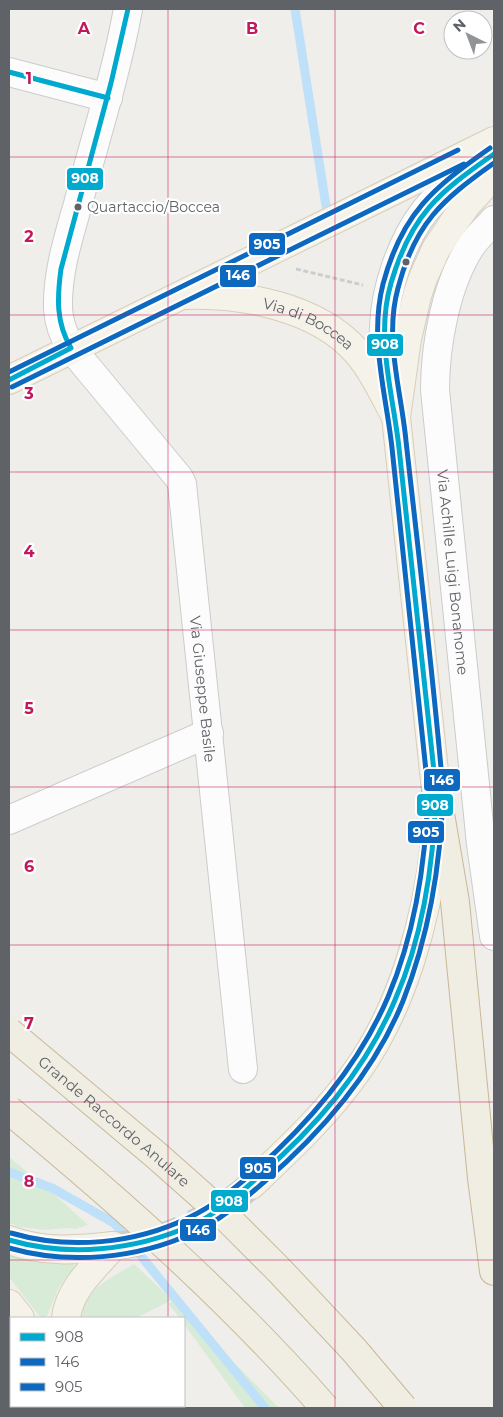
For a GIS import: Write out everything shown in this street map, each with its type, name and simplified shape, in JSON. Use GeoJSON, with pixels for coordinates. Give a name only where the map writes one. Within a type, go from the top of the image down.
{"type":"FeatureCollection","features":[{"type":"Feature","properties":{"kind":"highway"},"geometry":{"type":"LineString","coordinates":[[436,790],[454,902],[482,1178],[494,1271]]}},
{"type":"Feature","properties":{"kind":"highway","name":"Grande Raccordo Anulare"},"geometry":{"type":"LineString","coordinates":[[9,1032],[156,1155],[227,1218],[354,1350],[404,1408]]}},
{"type":"Feature","properties":{"kind":"highway"},"geometry":{"type":"LineString","coordinates":[[9,1110],[116,1201],[191,1270],[252,1330],[325,1408]]}},
{"type":"Feature","properties":{"kind":"main road","name":"Via di Boccea"},"geometry":{"type":"LineString","coordinates":[[9,380],[494,141]]}},
{"type":"Feature","properties":{"kind":"main road","name":"Via di Boccea"},"geometry":{"type":"LineString","coordinates":[[251,1185],[284,1154],[337,1098],[367,1056],[386,1021],[409,961],[427,895],[435,842],[436,790],[396,417],[407,339],[423,278],[436,249],[452,224],[494,175]]}},
{"type":"Feature","properties":{"kind":"main road","name":"Via di Boccea"},"geometry":{"type":"LineString","coordinates":[[179,295],[206,294],[256,299],[279,306],[325,327],[342,338],[357,352],[375,377],[396,417]]}},
{"type":"Feature","properties":{"kind":"main road"},"geometry":{"type":"LineString","coordinates":[[9,1240],[54,1250],[77,1250],[113,1246],[77,1288],[70,1300],[66,1317]]}},
{"type":"Feature","properties":{"kind":"main road"},"geometry":{"type":"LineString","coordinates":[[9,1304],[19,1317]]}},
{"type":"Feature","properties":{"kind":"street","name":"Via Giuseppe Basile"},"geometry":{"type":"LineString","coordinates":[[128,9],[108,98],[60,272],[59,322],[62,334],[71,348],[182,484],[243,1069]]}},
{"type":"Feature","properties":{"kind":"street"},"geometry":{"type":"LineString","coordinates":[[9,72],[108,98]]}},
{"type":"Feature","properties":{"kind":"street","name":"Via di Boccea"},"geometry":{"type":"LineString","coordinates":[[396,417],[386,360],[384,328],[389,291],[402,252],[424,212],[451,186],[494,154]]}},
{"type":"Feature","properties":{"kind":"street","name":"Via Achille Luigi Bonanome"},"geometry":{"type":"LineString","coordinates":[[494,220],[470,248],[457,274],[438,338],[435,390],[481,844],[494,936]]}},
{"type":"Feature","properties":{"kind":"street"},"geometry":{"type":"LineString","coordinates":[[9,820],[209,733]]}},
{"type":"Feature","properties":{"kind":"path"},"geometry":{"type":"LineString","coordinates":[[272,249],[282,264],[294,269],[389,291]]}},
{"type":"Feature","properties":{"kind":"green space"},"geometry":{"type":"Polygon","coordinates":[[[9,1157],[88,1225],[76,1229],[45,1230],[20,1227],[9,1223],[9,1157]]]}},
{"type":"Feature","properties":{"kind":"green space"},"geometry":{"type":"Polygon","coordinates":[[[9,1255],[73,1264],[75,1266],[59,1287],[46,1317],[40,1317],[9,1277],[9,1255]]]}},
{"type":"Feature","properties":{"kind":"green space"},"geometry":{"type":"Polygon","coordinates":[[[134,1264],[172,1300],[138,1317],[79,1317],[88,1299],[107,1280],[134,1264]]]}},
{"type":"Feature","properties":{"kind":"green space"},"geometry":{"type":"Polygon","coordinates":[[[173,1301],[279,1408],[245,1408],[185,1325],[185,1317],[179,1317],[168,1304],[173,1301]]]}},
{"type":"Feature","properties":{"kind":"green space"},"geometry":{"type":"Polygon","coordinates":[[[9,1311],[11,1317],[10,1407],[84,1408],[9,1408],[9,1311]]]}},
{"type":"Feature","properties":{"kind":"waterway"},"geometry":{"type":"LineString","coordinates":[[295,9],[326,206]]}},
{"type":"Feature","properties":{"kind":"waterway"},"geometry":{"type":"LineString","coordinates":[[9,1172],[52,1188],[114,1223],[265,1408]]}},
{"type":"Feature","properties":{"kind":"tunnel"},"geometry":{"type":"LineString","coordinates":[[113,1246],[144,1242],[187,1227],[215,1212],[251,1185]]}},
{"type":"Feature","properties":{"kind":"transit line","name":"908"},"geometry":{"type":"LineString","coordinates":[[71,348],[60,320],[59,290],[61,269],[111,83],[128,9]]}},
{"type":"Feature","properties":{"kind":"transit line","name":"908"},"geometry":{"type":"LineString","coordinates":[[9,72],[108,98]]}},
{"type":"Feature","properties":{"kind":"transit line","name":"905"},"geometry":{"type":"LineString","coordinates":[[11,1233],[56,1241],[78,1243],[101,1242],[146,1234],[167,1227],[207,1208],[256,1170],[314,1112],[332,1091],[363,1046],[388,997],[406,947],[418,895],[425,843],[428,790],[392,448],[380,366],[378,346],[379,305],[391,259],[410,220],[436,190],[490,148]]}},
{"type":"Feature","properties":{"kind":"transit line","name":"905"},"geometry":{"type":"LineString","coordinates":[[9,372],[458,150]]}},
{"type":"Feature","properties":{"kind":"transit line","name":"908"},"geometry":{"type":"LineString","coordinates":[[9,1240],[54,1248],[100,1249],[146,1241],[190,1226],[208,1216],[249,1185],[299,1139],[318,1118],[336,1097],[369,1051],[395,1000],[413,949],[426,897],[433,844],[436,790],[399,448],[387,366],[385,345],[387,304],[391,283],[399,260],[418,223],[442,194],[494,154]]}},
{"type":"Feature","properties":{"kind":"transit line","name":"146"},"geometry":{"type":"LineString","coordinates":[[9,1248],[55,1256],[102,1257],[149,1249],[193,1233],[212,1223],[264,1182],[326,1122],[362,1077],[377,1053],[403,1001],[427,924],[437,871],[443,790],[416,528],[393,345],[394,307],[405,265],[422,230],[445,202],[494,163]]}},
{"type":"Feature","properties":{"kind":"transit line","name":"146"},"geometry":{"type":"LineString","coordinates":[[12,387],[464,164]]}},
{"type":"Feature","properties":{"kind":"transit line","name":"908"},"geometry":{"type":"LineString","coordinates":[[9,380],[71,348]]}},
{"type":"Feature","properties":{"kind":"place","name":"Quartaccio/Boccea"},"geometry":{"type":"Point","coordinates":[78,207]}}]}
